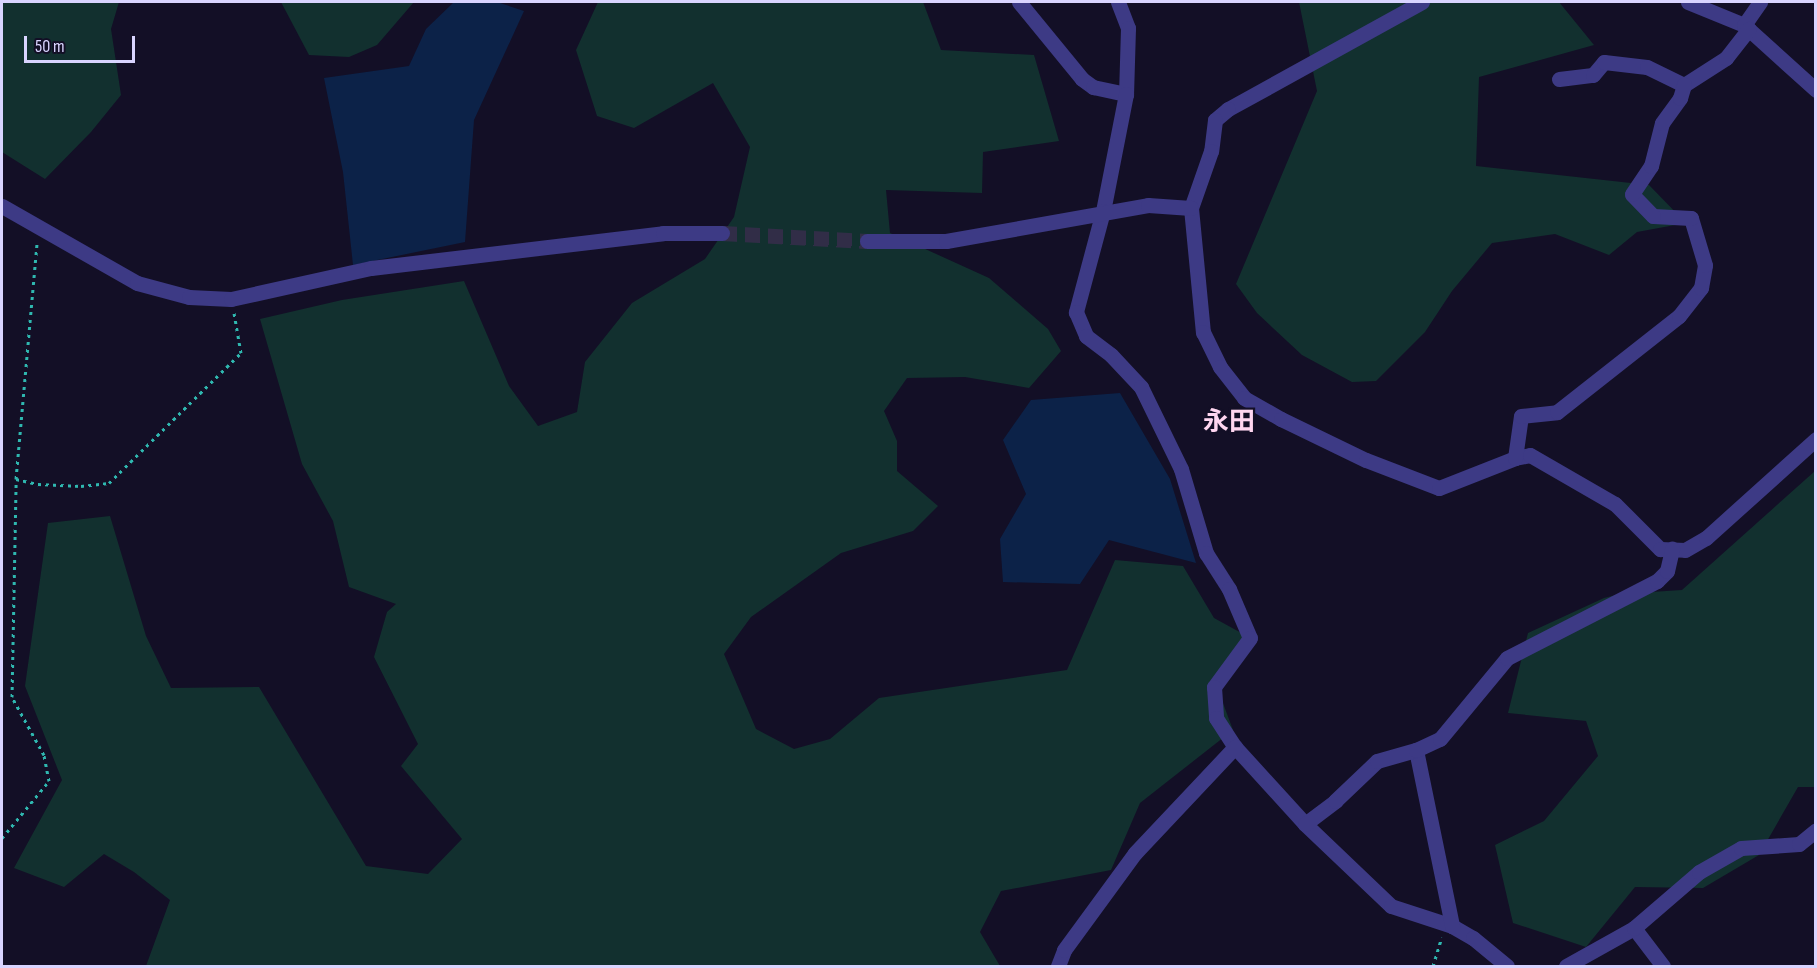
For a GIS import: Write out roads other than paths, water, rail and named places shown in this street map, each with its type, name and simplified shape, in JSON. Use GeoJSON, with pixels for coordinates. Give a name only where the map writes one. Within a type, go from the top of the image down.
{"type":"FeatureCollection","features":[{"type":"Feature","properties":{"kind":"street"},"geometry":{"type":"LineString","coordinates":[[1019,2],[1082,79],[1093,87],[1126,94]]}},
{"type":"Feature","properties":{"kind":"street"},"geometry":{"type":"LineString","coordinates":[[1118,2],[1128,28],[1126,94],[1103,212],[1076,312],[1086,336],[1111,355],[1141,387],[1181,469],[1206,553],[1229,589],[1250,638],[1214,687],[1216,718],[1235,747],[1305,824],[1391,906],[1452,926],[1473,938],[1507,966]]}},
{"type":"Feature","properties":{"kind":"street"},"geometry":{"type":"LineString","coordinates":[[1422,2],[1228,109],[1215,120],[1211,151],[1191,208],[1203,332],[1220,367],[1244,398],[1281,419],[1366,459],[1439,488],[1515,458],[1530,455],[1615,504],[1660,549],[1685,550],[1706,538],[1815,440]]}},
{"type":"Feature","properties":{"kind":"street"},"geometry":{"type":"LineString","coordinates":[[1688,2],[1747,27],[1815,90]]}},
{"type":"Feature","properties":{"kind":"street"},"geometry":{"type":"LineString","coordinates":[[1515,458],[1521,416],[1557,412],[1679,316],[1701,288],[1705,265],[1691,218],[1653,216],[1632,194],[1651,166],[1662,123],[1680,98],[1684,85],[1725,58],[1747,27],[1760,2]]}},
{"type":"Feature","properties":{"kind":"street"},"geometry":{"type":"LineString","coordinates":[[1558,79],[1593,75],[1604,62],[1647,68],[1684,85]]}},
{"type":"Feature","properties":{"kind":"street"},"geometry":{"type":"LineString","coordinates":[[867,241],[946,241],[1148,205],[1191,208]]}},
{"type":"Feature","properties":{"kind":"street"},"geometry":{"type":"LineString","coordinates":[[2,206],[137,283],[189,297],[231,299],[371,268],[663,233],[722,233]]}},
{"type":"Feature","properties":{"kind":"street"},"geometry":{"type":"LineString","coordinates":[[1305,824],[1335,801],[1377,761],[1416,750],[1440,740],[1507,658],[1657,581],[1667,572],[1672,549]]}},
{"type":"Feature","properties":{"kind":"street"},"geometry":{"type":"LineString","coordinates":[[1058,966],[1064,950],[1135,853],[1235,747]]}},
{"type":"Feature","properties":{"kind":"street"},"geometry":{"type":"LineString","coordinates":[[1416,750],[1452,926]]}},
{"type":"Feature","properties":{"kind":"street"},"geometry":{"type":"LineString","coordinates":[[1566,966],[1634,928],[1684,884],[1741,848],[1799,844],[1815,830]]}},
{"type":"Feature","properties":{"kind":"street"},"geometry":{"type":"LineString","coordinates":[[1634,928],[1663,966]]}},
{"type":"Feature","properties":{"kind":"water"},"geometry":{"type":"Polygon","coordinates":[[[454,2],[497,2],[524,11],[474,120],[465,242],[353,265],[343,172],[324,78],[409,66],[426,29],[454,2]]]}},
{"type":"Feature","properties":{"kind":"water"},"geometry":{"type":"Polygon","coordinates":[[[1120,393],[1170,479],[1196,563],[1109,540],[1080,584],[1003,582],[1000,539],[1026,494],[1003,440],[1031,400],[1120,393]]]}},
{"type":"Feature","properties":{"kind":"tunnel"},"geometry":{"type":"LineString","coordinates":[[722,233],[867,241]]}},
{"type":"Feature","properties":{"kind":"district","name":"永田"},"geometry":{"type":"Point","coordinates":[1229,423]}}]}
